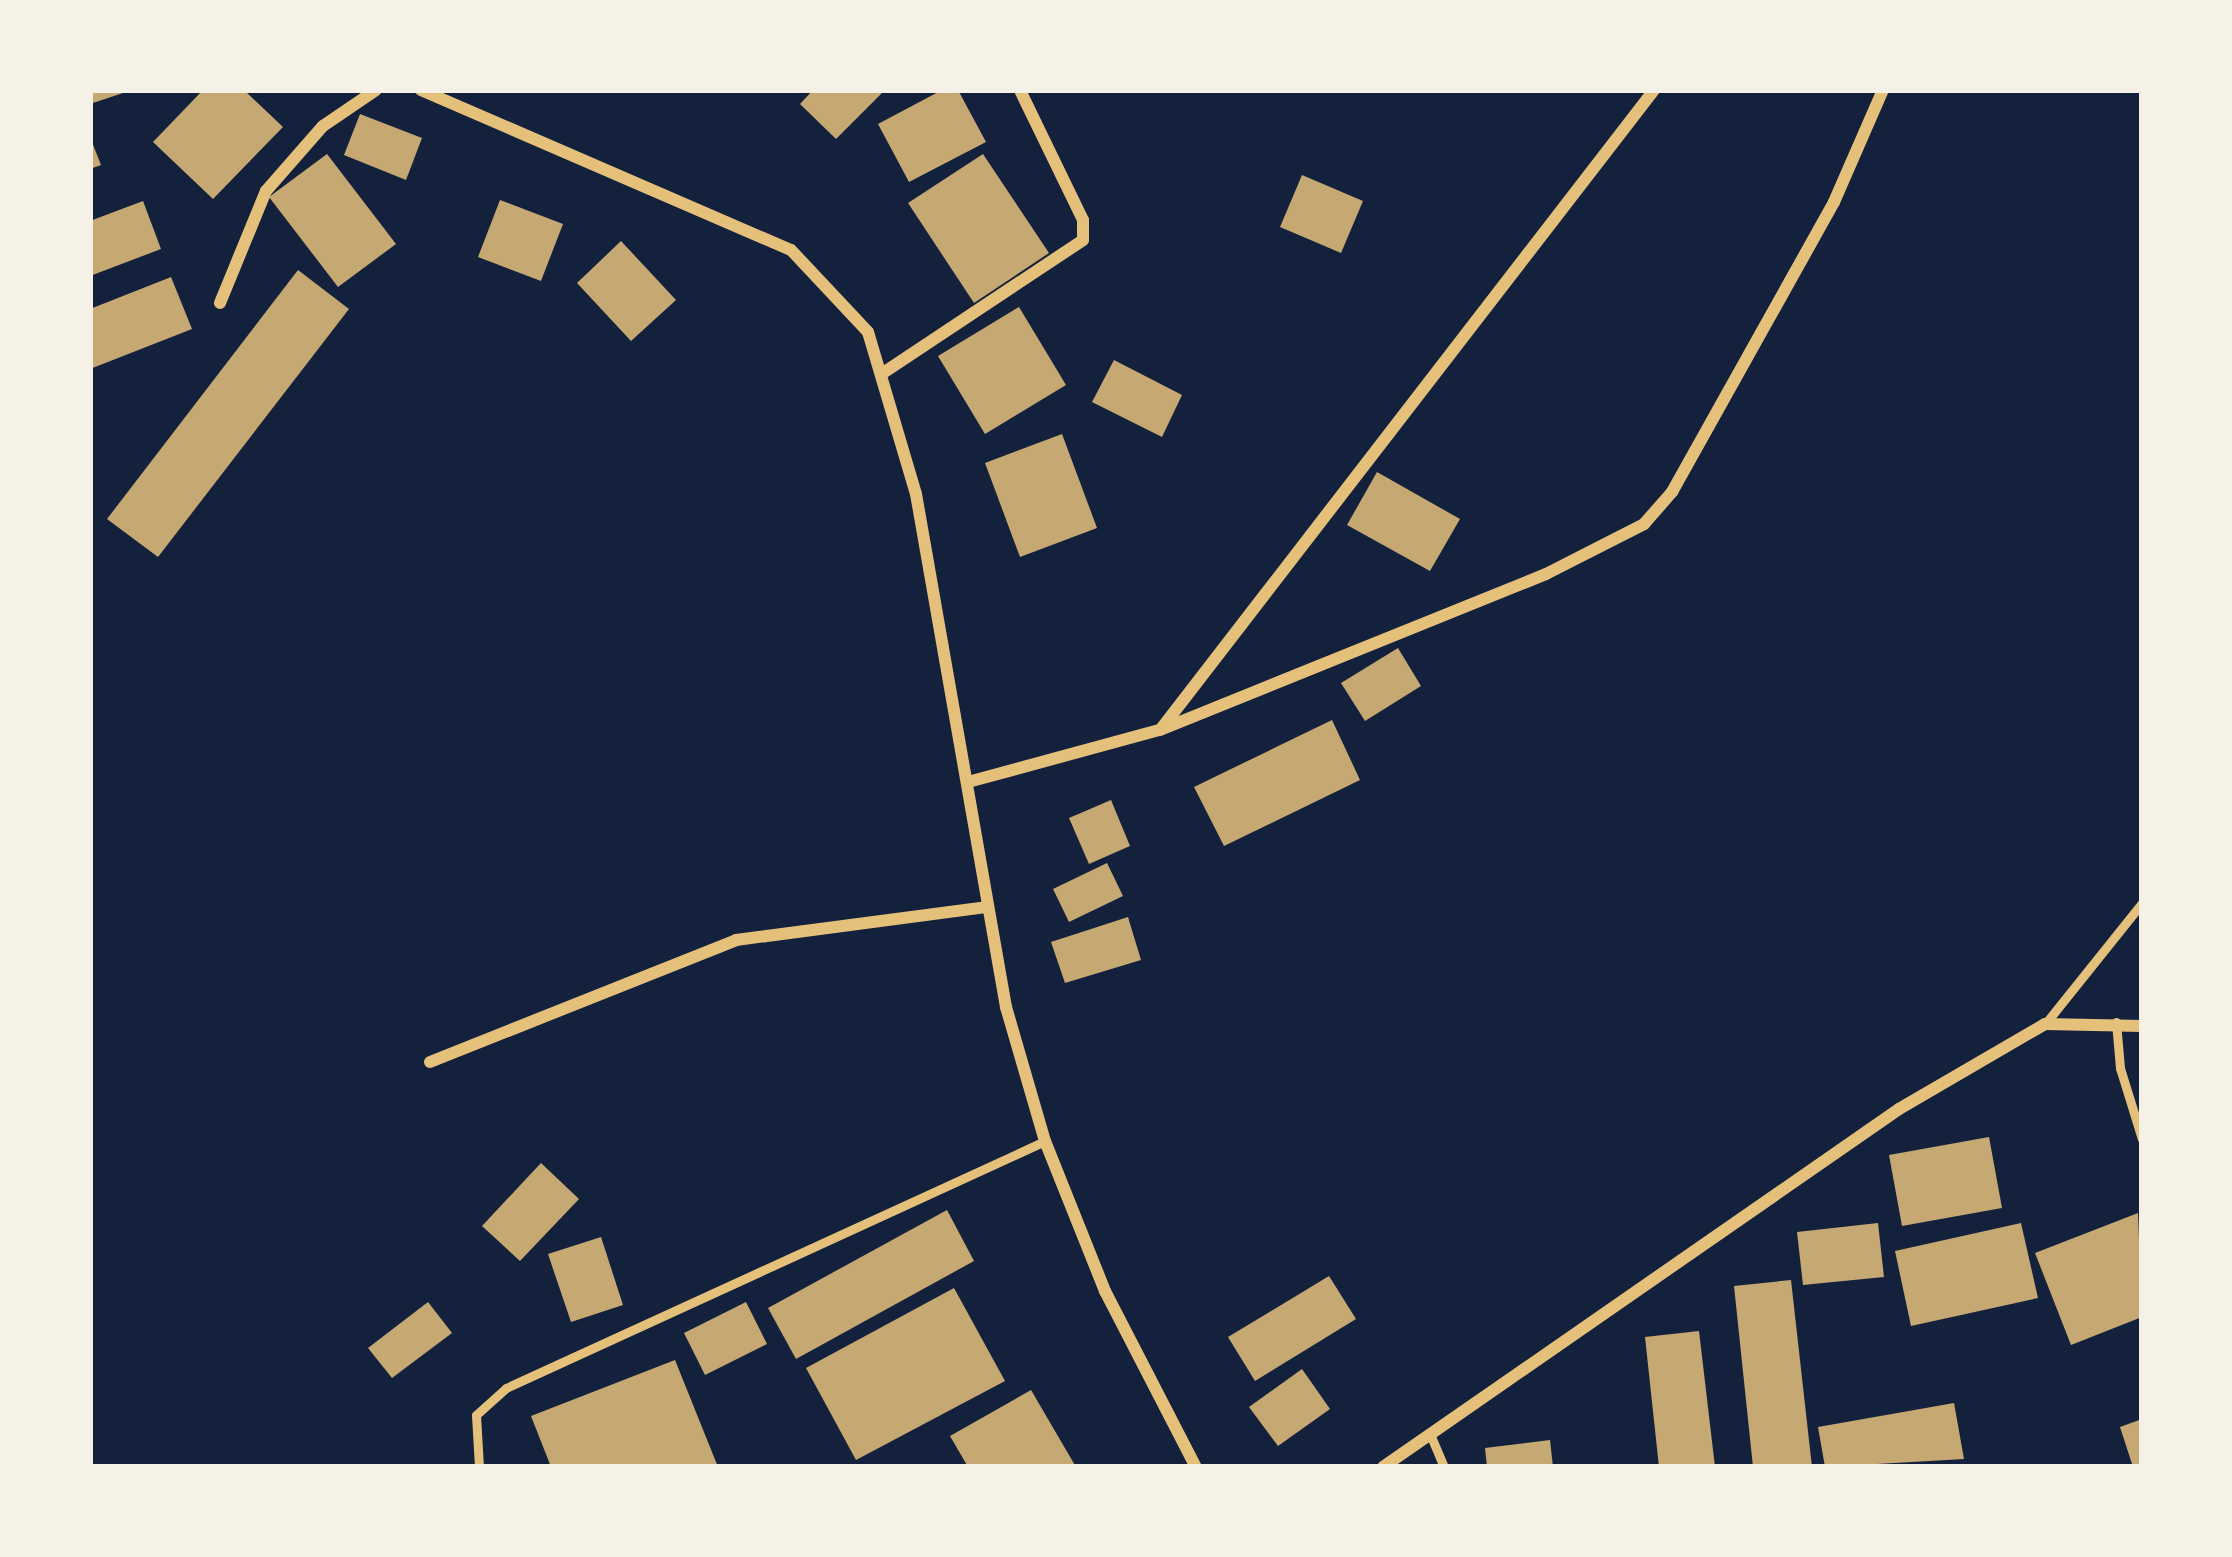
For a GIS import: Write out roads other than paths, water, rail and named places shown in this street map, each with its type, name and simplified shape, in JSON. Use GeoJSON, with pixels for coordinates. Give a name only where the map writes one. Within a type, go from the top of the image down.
{"type":"FeatureCollection","features":[{"type":"Feature","properties":{"kind":"street"},"geometry":{"type":"LineString","coordinates":[[220,303],[266,191],[322,126],[376,90]]}},
{"type":"Feature","properties":{"kind":"street"},"geometry":{"type":"LineString","coordinates":[[421,90],[791,250],[868,332],[916,494],[988,907],[1045,1142],[1105,1291],[1196,1467]]}},
{"type":"Feature","properties":{"kind":"street"},"geometry":{"type":"LineString","coordinates":[[883,373],[1083,240],[1083,220],[1020,90]]}},
{"type":"Feature","properties":{"kind":"street"},"geometry":{"type":"LineString","coordinates":[[1160,730],[1654,90]]}},
{"type":"Feature","properties":{"kind":"street"},"geometry":{"type":"LineString","coordinates":[[968,782],[1160,730],[1546,574],[1644,524],[1672,492],[1834,202],[1883,90]]}},
{"type":"Feature","properties":{"kind":"street"},"geometry":{"type":"LineString","coordinates":[[430,1062],[736,940],[988,907]]}},
{"type":"Feature","properties":{"kind":"street"},"geometry":{"type":"LineString","coordinates":[[1383,1467],[1899,1109],[2045,1024],[2142,1026]]}},
{"type":"Feature","properties":{"kind":"lane"},"geometry":{"type":"LineString","coordinates":[[2045,1024],[2142,903]]}},
{"type":"Feature","properties":{"kind":"lane"},"geometry":{"type":"LineString","coordinates":[[2116,1022],[2120,1068],[2142,1139]]}},
{"type":"Feature","properties":{"kind":"lane"},"geometry":{"type":"LineString","coordinates":[[478,1467],[476,1415],[506,1388],[1045,1142]]}},
{"type":"Feature","properties":{"kind":"lane"},"geometry":{"type":"LineString","coordinates":[[1430,1434],[1444,1467]]}}]}
